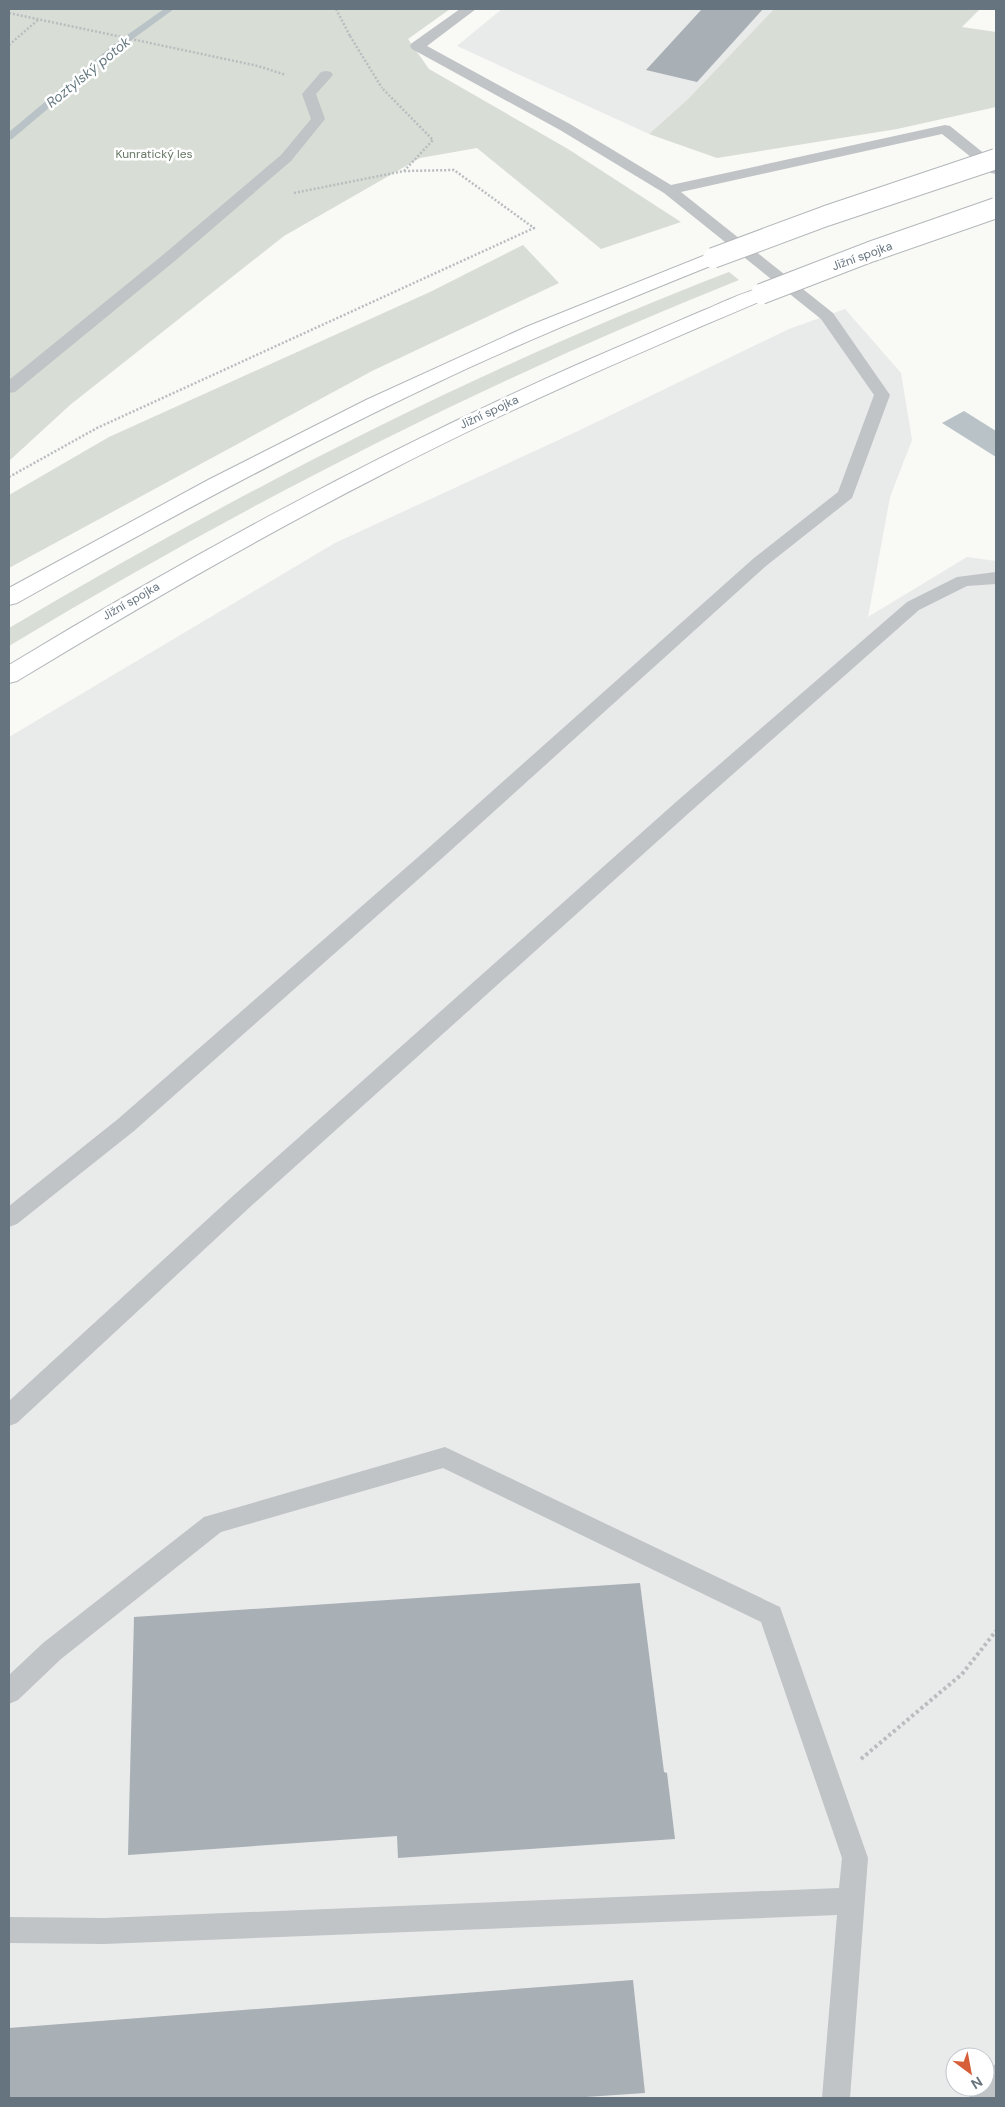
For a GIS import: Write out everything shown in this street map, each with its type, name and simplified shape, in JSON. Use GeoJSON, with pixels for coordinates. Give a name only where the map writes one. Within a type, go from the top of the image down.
{"type":"FeatureCollection","features":[{"type":"Feature","properties":{"kind":"highway"},"geometry":{"type":"LineString","coordinates":[[9,598],[231,476],[418,384],[523,336],[713,258],[826,216],[996,158]]}},
{"type":"Feature","properties":{"kind":"highway","name":"Jižní spojka"},"geometry":{"type":"LineString","coordinates":[[9,675],[186,570],[387,462],[554,382],[761,294],[870,252],[996,208]]}},
{"type":"Feature","properties":{"kind":"lane"},"geometry":{"type":"LineString","coordinates":[[9,1218],[126,1125],[432,856],[760,562],[846,494],[882,395],[827,316],[669,190],[566,127],[417,46],[469,9]]}},
{"type":"Feature","properties":{"kind":"lane"},"geometry":{"type":"LineString","coordinates":[[9,388],[170,257],[286,158],[318,119],[309,94],[322,80]]}},
{"type":"Feature","properties":{"kind":"lane"},"geometry":{"type":"LineString","coordinates":[[669,190],[946,129],[996,170]]}},
{"type":"Feature","properties":{"kind":"lane"},"geometry":{"type":"LineString","coordinates":[[9,1416],[249,1195],[683,807],[913,606],[962,582],[996,578]]}},
{"type":"Feature","properties":{"kind":"lane"},"geometry":{"type":"LineString","coordinates":[[9,1692],[52,1651],[212,1524],[445,1457],[771,1615],[856,1858],[836,2098]]}},
{"type":"Feature","properties":{"kind":"lane"},"geometry":{"type":"LineString","coordinates":[[9,1930],[104,1931],[852,1901]]}},
{"type":"Feature","properties":{"kind":"lane"},"geometry":{"type":"LineString","coordinates":[[982,2098],[996,2078]]}},
{"type":"Feature","properties":{"kind":"path"},"geometry":{"type":"LineString","coordinates":[[336,9],[382,88],[434,140],[404,171]]}},
{"type":"Feature","properties":{"kind":"path"},"geometry":{"type":"LineString","coordinates":[[9,13],[40,18],[322,80]]}},
{"type":"Feature","properties":{"kind":"path"},"geometry":{"type":"LineString","coordinates":[[9,45],[40,18]]}},
{"type":"Feature","properties":{"kind":"path"},"geometry":{"type":"LineString","coordinates":[[9,477],[96,428],[534,228],[454,170],[404,171],[293,193],[236,200]]}},
{"type":"Feature","properties":{"kind":"path"},"geometry":{"type":"LineString","coordinates":[[831,1784],[962,1674],[996,1631]]}},
{"type":"Feature","properties":{"kind":"shaded area"},"geometry":{"type":"Polygon","coordinates":[[[502,9],[774,9],[688,99],[649,134],[457,46],[502,9]]]}},
{"type":"Feature","properties":{"kind":"shaded area"},"geometry":{"type":"Polygon","coordinates":[[[845,309],[901,373],[912,440],[890,497],[868,617],[967,557],[996,561],[996,2098],[9,2098],[9,737],[335,543],[576,432],[789,329],[845,309]]]}},
{"type":"Feature","properties":{"kind":"shaded area"},"geometry":{"type":"Polygon","coordinates":[[[964,411],[996,431],[996,457],[942,423],[964,411]]]}},
{"type":"Feature","properties":{"kind":"green space","name":"Kunratický les"},"geometry":{"type":"Polygon","coordinates":[[[9,9],[450,9],[408,39],[429,69],[568,149],[681,222],[601,249],[477,148],[420,158],[284,236],[70,405],[9,461],[9,9]]]}},
{"type":"Feature","properties":{"kind":"green space"},"geometry":{"type":"Polygon","coordinates":[[[774,9],[980,9],[962,27],[996,32],[996,107],[897,129],[717,158],[649,134],[688,99],[774,9]]]}},
{"type":"Feature","properties":{"kind":"green space"},"geometry":{"type":"Polygon","coordinates":[[[523,245],[559,283],[372,371],[9,568],[9,495],[109,437],[430,292],[523,245]]]}},
{"type":"Feature","properties":{"kind":"green space"},"geometry":{"type":"Polygon","coordinates":[[[729,272],[739,280],[551,360],[367,448],[186,544],[9,646],[9,628],[183,528],[272,481],[452,391],[543,349],[729,272]]]}},
{"type":"Feature","properties":{"kind":"building"},"geometry":{"type":"Polygon","coordinates":[[[702,9],[763,9],[697,82],[646,70],[702,9]]]}},
{"type":"Feature","properties":{"kind":"building"},"geometry":{"type":"Polygon","coordinates":[[[640,1583],[664,1772],[667,1773],[675,1839],[398,1858],[397,1836],[128,1855],[134,1617],[640,1583]]]}},
{"type":"Feature","properties":{"kind":"building"},"geometry":{"type":"Polygon","coordinates":[[[633,1980],[645,2093],[571,2098],[9,2098],[9,2028],[633,1980]]]}},
{"type":"Feature","properties":{"kind":"waterway","name":"Roztylský potok"},"geometry":{"type":"LineString","coordinates":[[9,137],[116,47],[170,9]]}}]}
